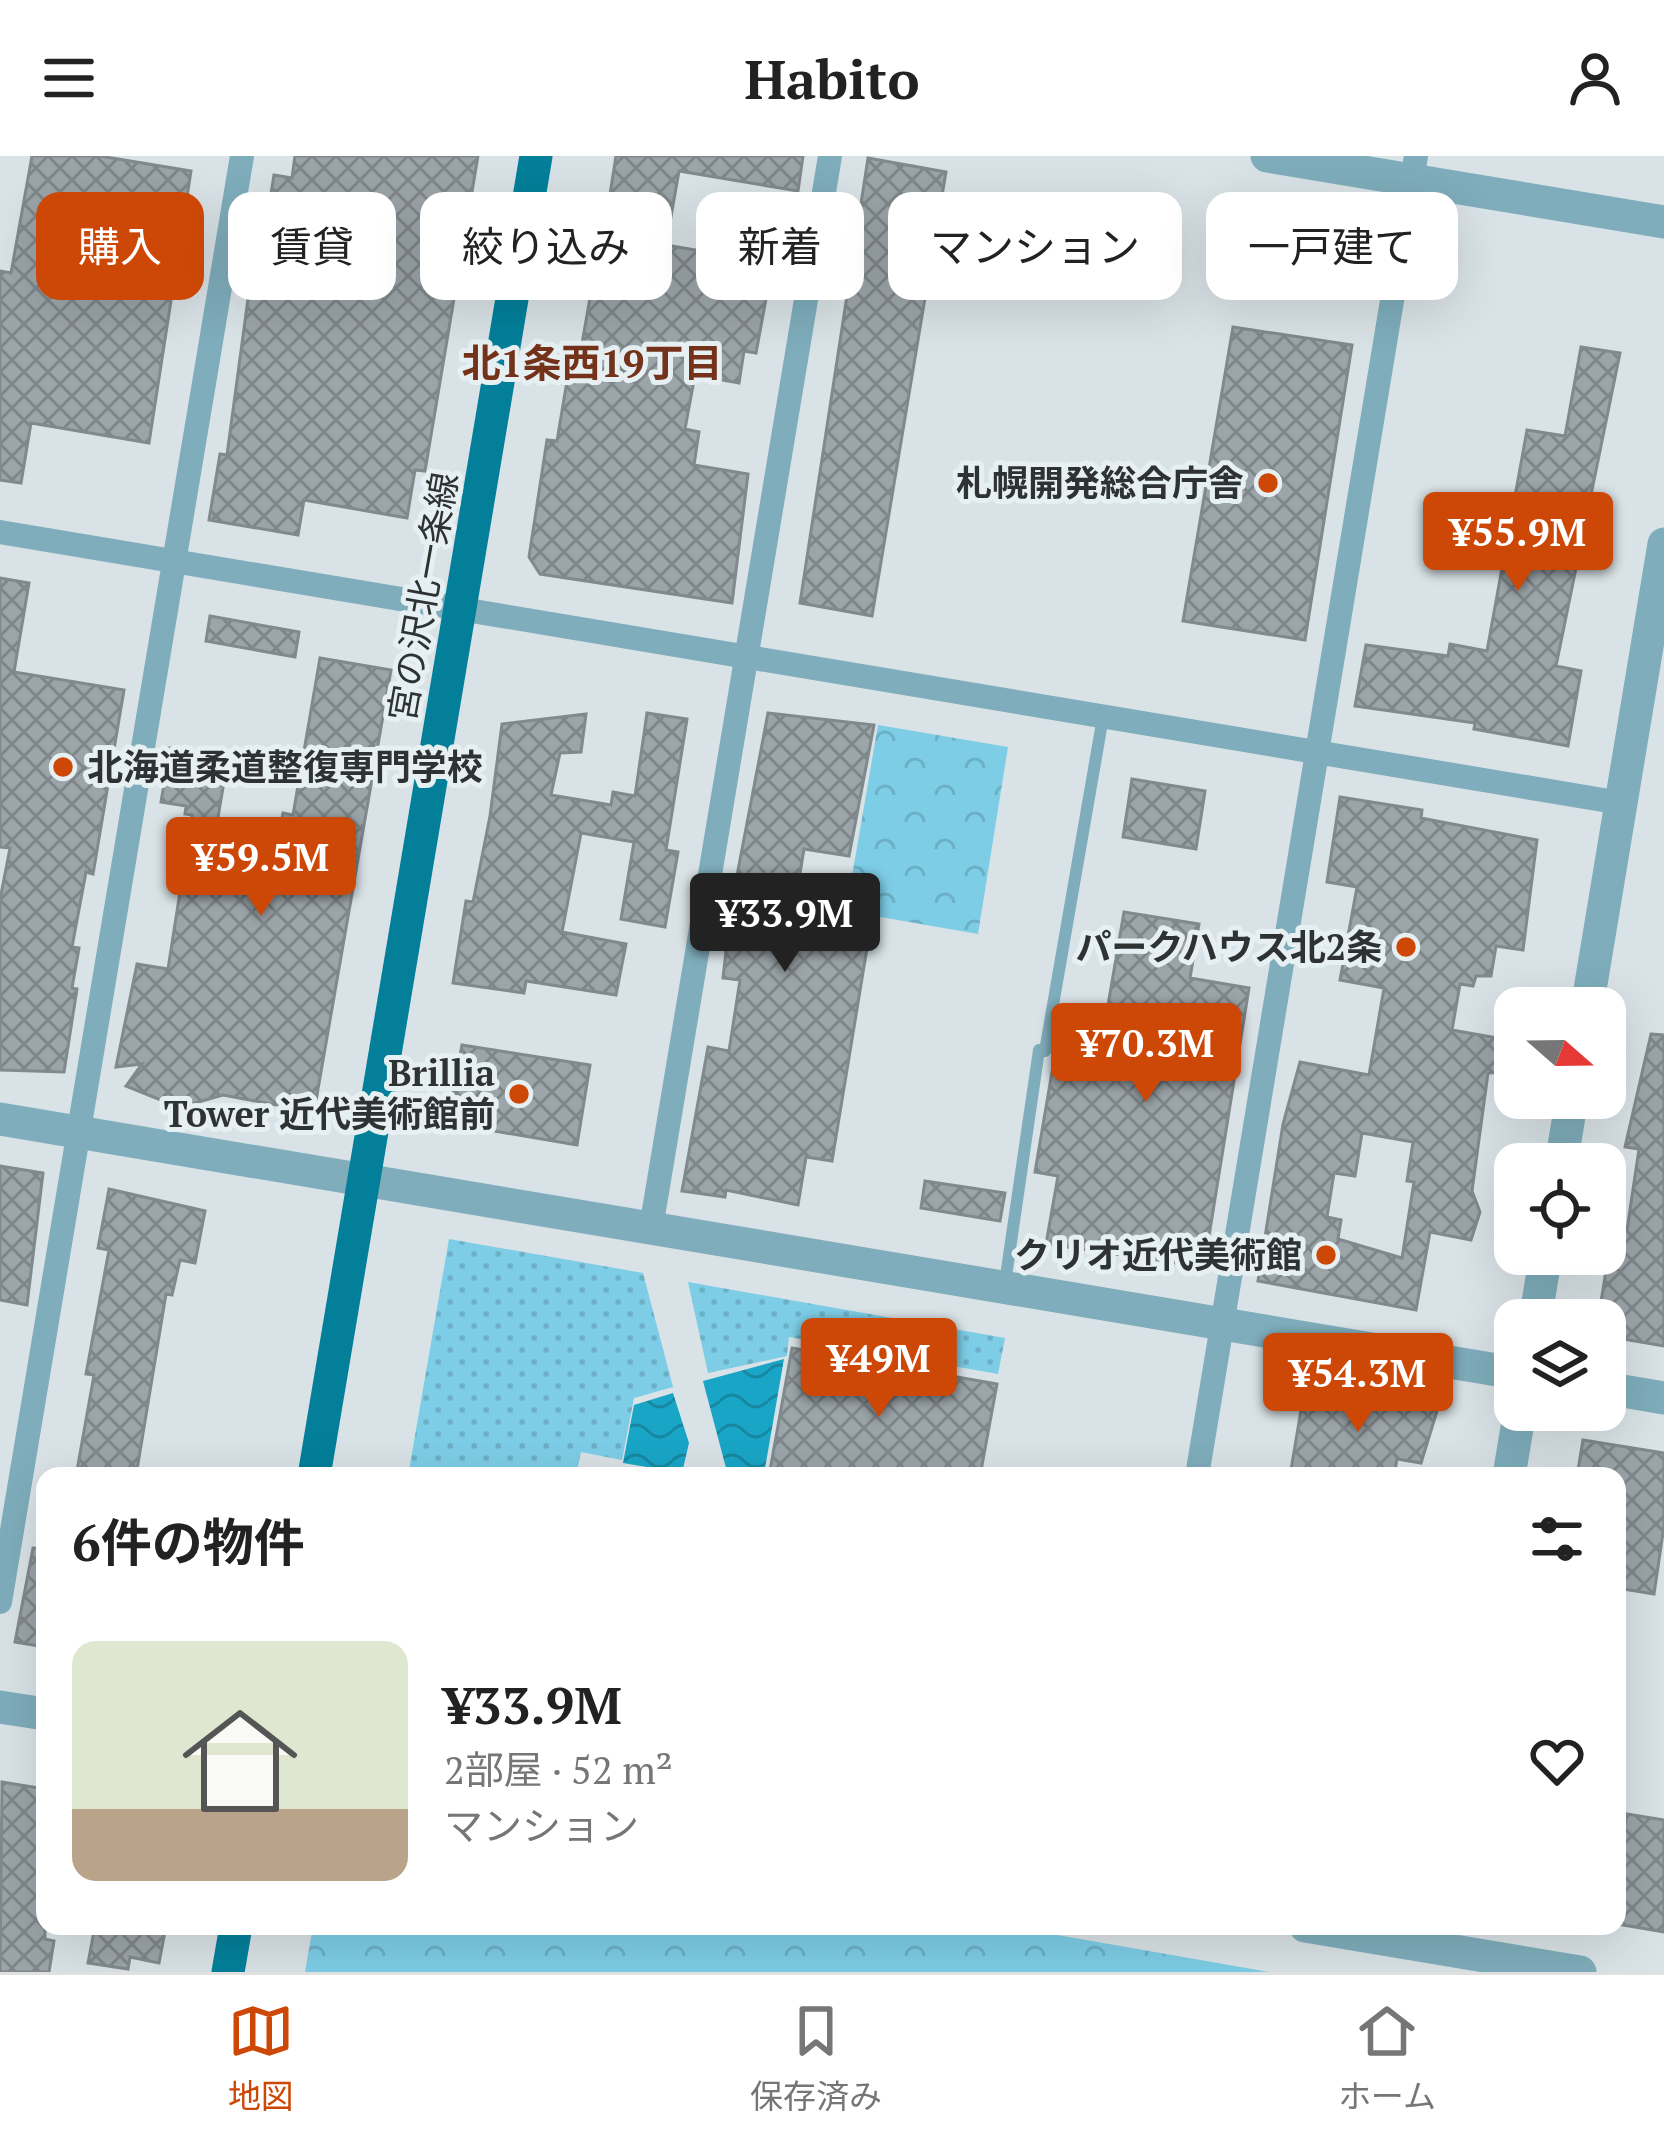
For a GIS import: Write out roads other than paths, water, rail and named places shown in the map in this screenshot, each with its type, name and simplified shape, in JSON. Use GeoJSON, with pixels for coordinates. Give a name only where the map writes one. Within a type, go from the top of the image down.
{"type":"FeatureCollection","features":[{"type":"Feature","properties":{"kind":"main road","name":"宮の沢北一条線"},"geometry":{"type":"LineString","coordinates":[[316,1467],[536,156]]}},
{"type":"Feature","properties":{"kind":"main road"},"geometry":{"type":"LineString","coordinates":[[228,1972],[234,1935]]}},
{"type":"Feature","properties":{"kind":"street"},"geometry":{"type":"LineString","coordinates":[[0,1602],[242,156]]}},
{"type":"Feature","properties":{"kind":"street"},"geometry":{"type":"LineString","coordinates":[[651,1228],[830,156]]}},
{"type":"Feature","properties":{"kind":"street"},"geometry":{"type":"LineString","coordinates":[[1267,156],[1414,168],[1664,221]]}},
{"type":"Feature","properties":{"kind":"street"},"geometry":{"type":"LineString","coordinates":[[1199,1467],[1414,168]]}},
{"type":"Feature","properties":{"kind":"street"},"geometry":{"type":"LineString","coordinates":[[0,532],[1621,803]]}},
{"type":"Feature","properties":{"kind":"street"},"geometry":{"type":"LineString","coordinates":[[1590,987],[1664,544]]}},
{"type":"Feature","properties":{"kind":"street"},"geometry":{"type":"LineString","coordinates":[[0,1119],[1494,1368]]}},
{"type":"Feature","properties":{"kind":"street"},"geometry":{"type":"LineString","coordinates":[[1626,1391],[1664,1397]]}},
{"type":"Feature","properties":{"kind":"street"},"geometry":{"type":"LineString","coordinates":[[1510,1467],[1516,1431]]}},
{"type":"Feature","properties":{"kind":"street"},"geometry":{"type":"LineString","coordinates":[[0,1707],[36,1713]]}},
{"type":"Feature","properties":{"kind":"street"},"geometry":{"type":"LineString","coordinates":[[1356,1935],[1580,1972]]}},
{"type":"Feature","properties":{"kind":"lane"},"geometry":{"type":"LineString","coordinates":[[1004,1287],[1039,1050],[1045,1051],[1103,716]]}},
{"type":"Feature","properties":{"kind":"water"},"geometry":{"type":"Polygon","coordinates":[[[784,1359],[765,1467],[726,1467],[703,1381],[784,1359]]]}},
{"type":"Feature","properties":{"kind":"water"},"geometry":{"type":"Polygon","coordinates":[[[673,1393],[689,1443],[683,1467],[623,1463],[634,1405],[673,1393]]]}},
{"type":"Feature","properties":{"kind":"place","name":"札幌開発総合庁舎"},"geometry":{"type":"Point","coordinates":[1268,483]}},
{"type":"Feature","properties":{"kind":"place","name":"北海道柔道整復専門学校"},"geometry":{"type":"Point","coordinates":[63,767]}},
{"type":"Feature","properties":{"kind":"place","name":"パークハウス北2条"},"geometry":{"type":"Point","coordinates":[1406,947]}},
{"type":"Feature","properties":{"kind":"place","name":"Brillia Tower 近代美術館前"},"geometry":{"type":"Point","coordinates":[519,1094]}},
{"type":"Feature","properties":{"kind":"place","name":"クリオ近代美術館"},"geometry":{"type":"Point","coordinates":[1326,1255]}},
{"type":"Feature","properties":{"kind":"district","name":"北1条西19丁目"},"geometry":{"type":"Point","coordinates":[592,363]}}]}
